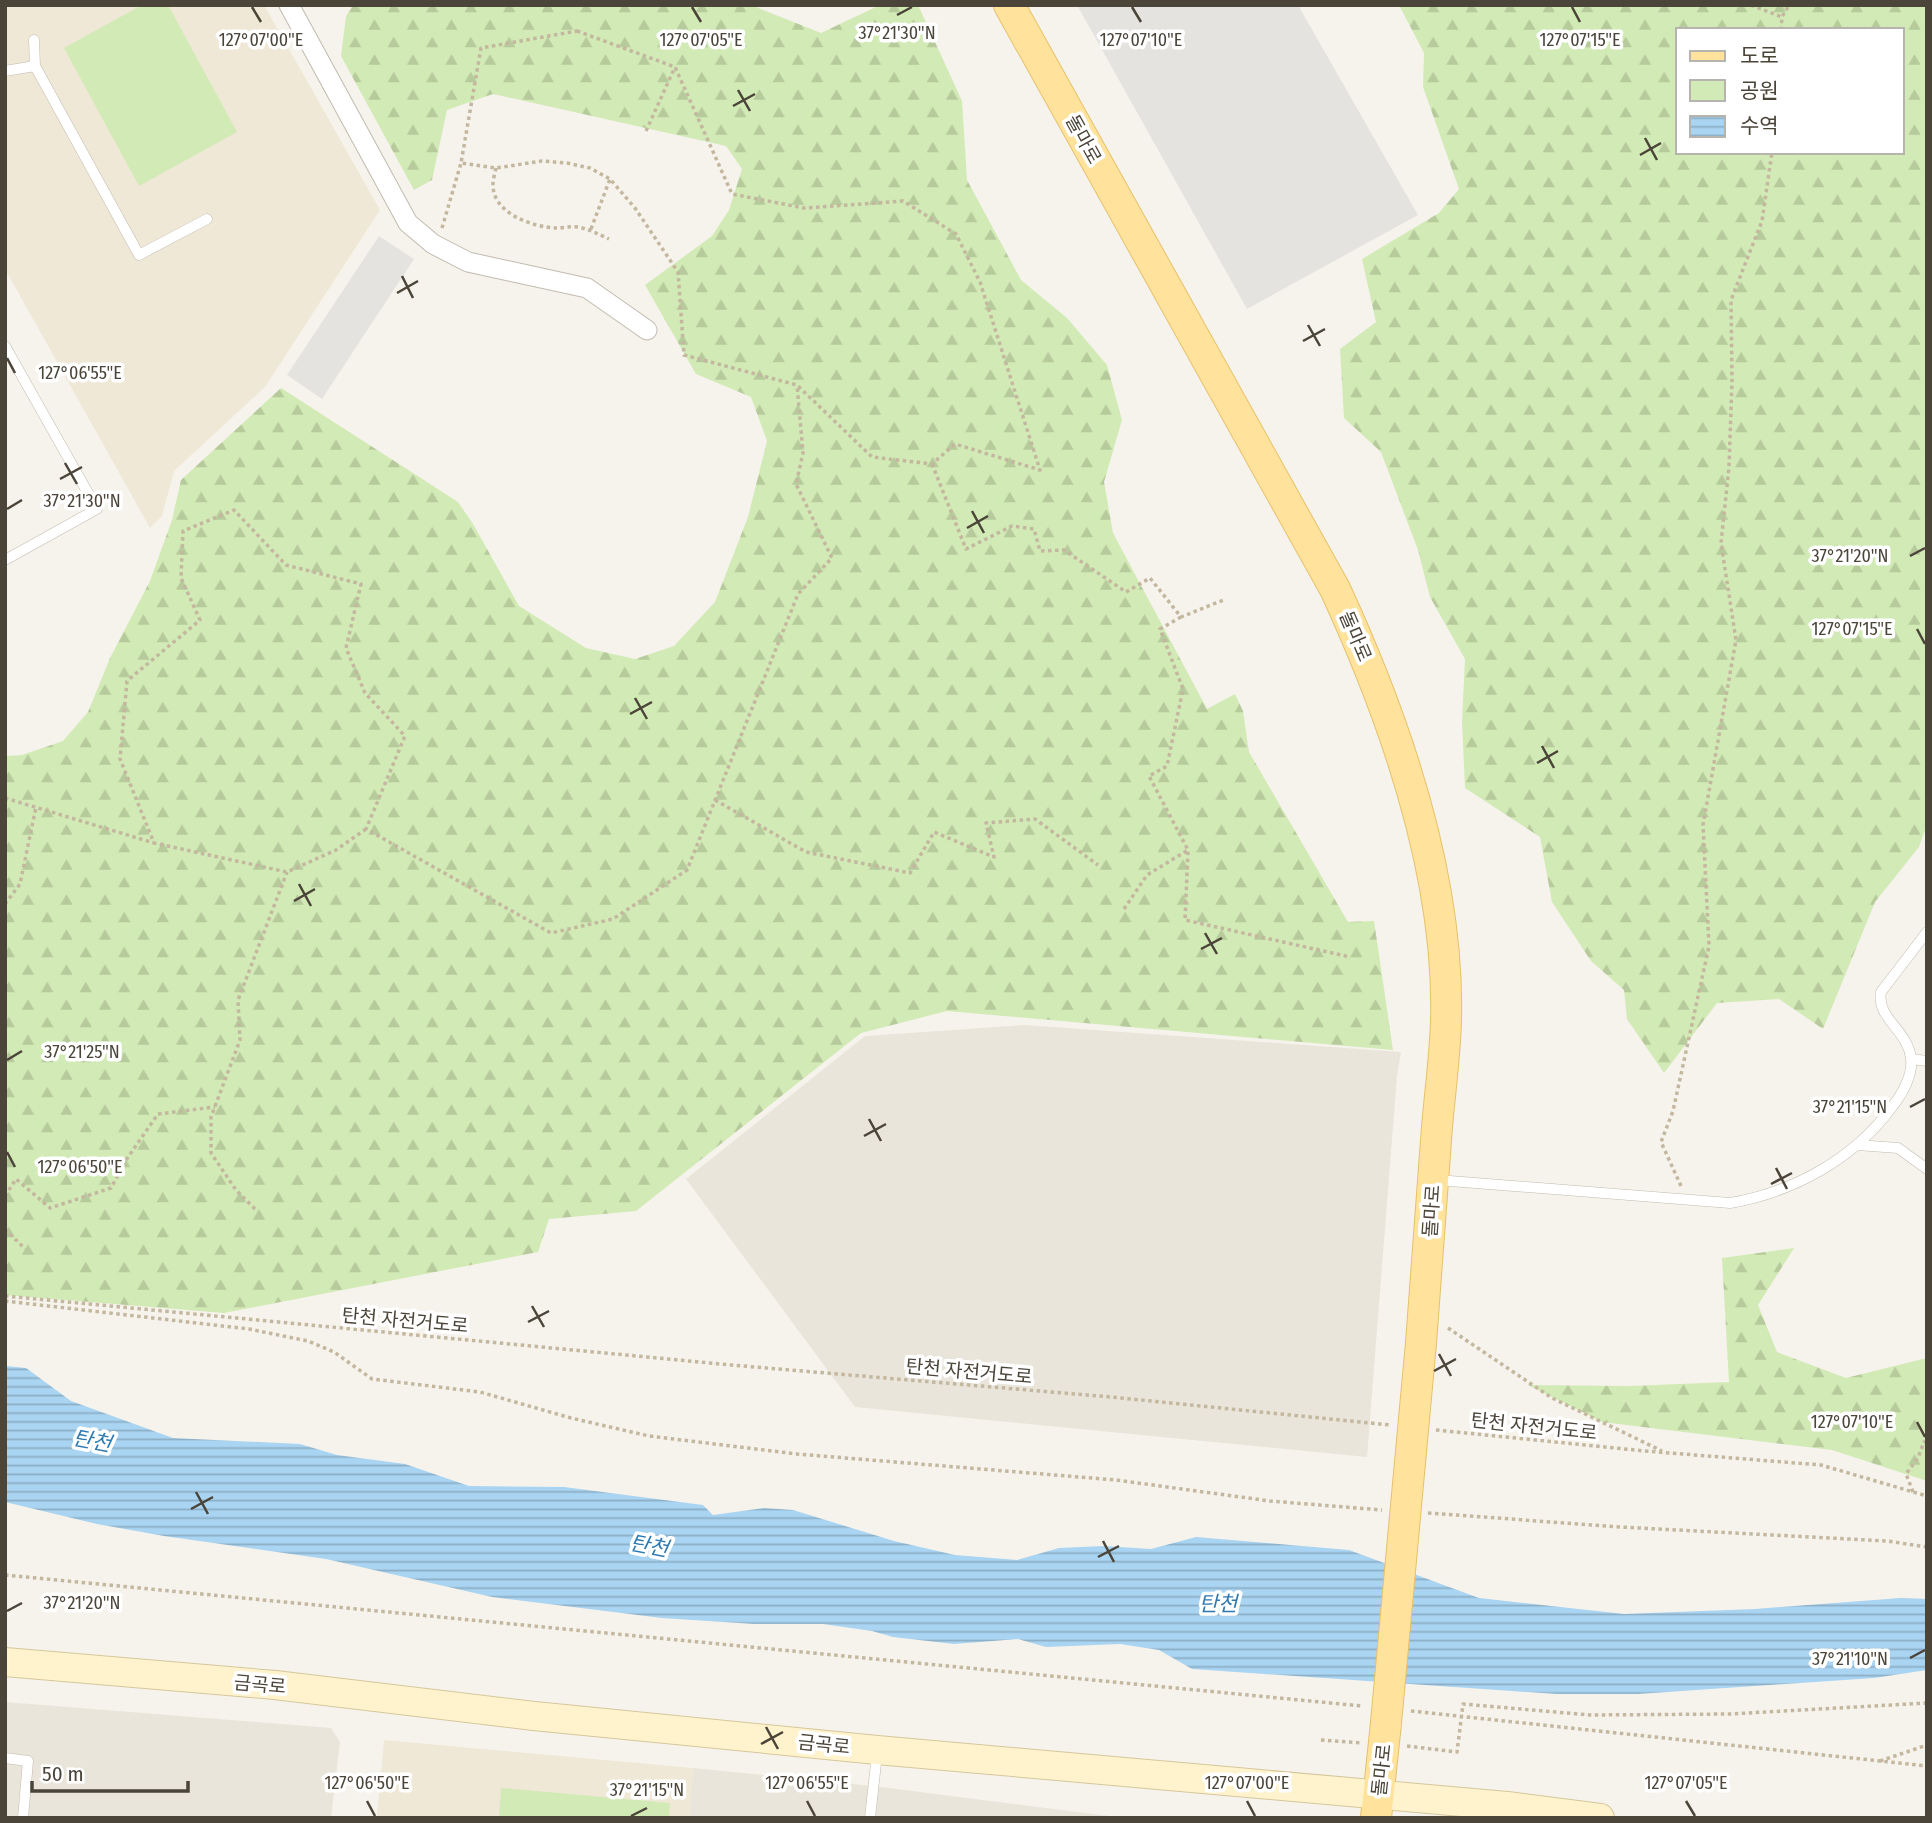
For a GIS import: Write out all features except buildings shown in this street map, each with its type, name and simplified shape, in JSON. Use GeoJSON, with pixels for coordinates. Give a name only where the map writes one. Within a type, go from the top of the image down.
{"type":"FeatureCollection","features":[{"type":"Feature","properties":{"kind":"main road","name":"돌마로"},"geometry":{"type":"LineString","coordinates":[[1009,5],[1335,589],[1377,686],[1423,828],[1443,956],[1446,1021],[1421,1343],[1377,1807]]}},
{"type":"Feature","properties":{"kind":"main road","name":"금곡로"},"geometry":{"type":"LineString","coordinates":[[5,1662],[275,1685],[534,1716],[877,1750],[1377,1807],[1507,1806],[1601,1818]]}},
{"type":"Feature","properties":{"kind":"street"},"geometry":{"type":"LineString","coordinates":[[289,5],[408,223],[433,244],[468,262],[509,265],[587,288],[647,330]]}},
{"type":"Feature","properties":{"kind":"lane"},"geometry":{"type":"LineString","coordinates":[[34,40],[36,66],[139,255],[207,219]]}},
{"type":"Feature","properties":{"kind":"lane"},"geometry":{"type":"LineString","coordinates":[[5,71],[36,66]]}},
{"type":"Feature","properties":{"kind":"lane"},"geometry":{"type":"LineString","coordinates":[[5,346],[97,509],[5,559]]}},
{"type":"Feature","properties":{"kind":"lane"},"geometry":{"type":"LineString","coordinates":[[1433,1180],[1730,1203],[1779,1191],[1825,1168],[1857,1145],[1887,1115],[1901,1095],[1911,1059],[1905,1040],[1879,1003],[1881,992],[1927,932]]}},
{"type":"Feature","properties":{"kind":"lane"},"geometry":{"type":"LineString","coordinates":[[1911,1059],[1927,1061]]}},
{"type":"Feature","properties":{"kind":"lane"},"geometry":{"type":"LineString","coordinates":[[1857,1145],[1898,1148],[1927,1169]]}},
{"type":"Feature","properties":{"kind":"lane"},"geometry":{"type":"LineString","coordinates":[[870,1818],[877,1750]]}},
{"type":"Feature","properties":{"kind":"lane"},"geometry":{"type":"LineString","coordinates":[[5,1758],[28,1760],[23,1818]]}},
{"type":"Feature","properties":{"kind":"path"},"geometry":{"type":"LineString","coordinates":[[1751,5],[1782,17]]}},
{"type":"Feature","properties":{"kind":"path"},"geometry":{"type":"LineString","coordinates":[[1781,28],[1782,17],[1789,5]]}},
{"type":"Feature","properties":{"kind":"path"},"geometry":{"type":"LineString","coordinates":[[442,228],[461,163],[481,48],[577,31],[675,67],[732,194],[804,208],[903,201],[956,234],[980,282],[1040,470],[955,444],[932,464],[872,457],[797,385],[684,355],[678,272],[635,208],[610,179],[590,168],[567,163],[542,162],[496,168],[461,163]]}},
{"type":"Feature","properties":{"kind":"path"},"geometry":{"type":"LineString","coordinates":[[646,131],[675,67]]}},
{"type":"Feature","properties":{"kind":"path"},"geometry":{"type":"LineString","coordinates":[[1687,1200],[1661,1142],[1673,1111],[1709,946],[1703,825],[1736,640],[1721,543],[1729,467],[1731,300],[1762,221],[1772,154]]}},
{"type":"Feature","properties":{"kind":"path"},"geometry":{"type":"LineString","coordinates":[[496,168],[492,185],[499,203],[508,212],[536,225],[591,229],[608,239]]}},
{"type":"Feature","properties":{"kind":"path"},"geometry":{"type":"LineString","coordinates":[[591,229],[610,179]]}},
{"type":"Feature","properties":{"kind":"path"},"geometry":{"type":"LineString","coordinates":[[366,829],[551,933],[613,919],[687,870],[798,594],[832,558],[796,484],[803,453],[797,385]]}},
{"type":"Feature","properties":{"kind":"path"},"geometry":{"type":"LineString","coordinates":[[932,464],[967,549],[1012,526],[1034,529],[1040,551],[1064,550],[1126,592],[1150,578],[1181,617]]}},
{"type":"Feature","properties":{"kind":"path"},"geometry":{"type":"LineString","coordinates":[[5,798],[154,843],[287,872],[336,850],[366,829],[405,736],[365,693],[346,648],[361,584],[286,565],[234,510],[183,531],[181,578],[200,620],[127,681],[120,758],[154,843]]}},
{"type":"Feature","properties":{"kind":"path"},"geometry":{"type":"LineString","coordinates":[[1226,599],[1181,617],[1160,629],[1183,689],[1167,766],[1149,776],[1188,850],[1185,920],[1350,957]]}},
{"type":"Feature","properties":{"kind":"path"},"geometry":{"type":"LineString","coordinates":[[715,800],[806,852],[910,873],[934,832],[994,856],[986,823],[1035,818],[1098,865]]}},
{"type":"Feature","properties":{"kind":"path"},"geometry":{"type":"LineString","coordinates":[[5,904],[20,884],[36,807]]}},
{"type":"Feature","properties":{"kind":"path"},"geometry":{"type":"LineString","coordinates":[[1124,909],[1147,875],[1188,850]]}},
{"type":"Feature","properties":{"kind":"path"},"geometry":{"type":"LineString","coordinates":[[255,1209],[236,1190],[211,1153],[211,1117],[240,1040],[238,1000],[287,872]]}},
{"type":"Feature","properties":{"kind":"path"},"geometry":{"type":"LineString","coordinates":[[5,1196],[16,1179],[50,1208],[111,1188],[126,1160],[158,1114],[215,1107]]}},
{"type":"Feature","properties":{"kind":"path"},"geometry":{"type":"LineString","coordinates":[[5,1229],[25,1249]]}},
{"type":"Feature","properties":{"kind":"path","name":"탄천 자전거도로"},"geometry":{"type":"LineString","coordinates":[[5,1296],[731,1366],[1111,1397],[1399,1426]]}},
{"type":"Feature","properties":{"kind":"path"},"geometry":{"type":"LineString","coordinates":[[5,1301],[249,1329],[308,1341],[334,1352],[372,1379],[480,1392],[571,1418],[649,1436],[797,1454],[1116,1480],[1270,1501],[1388,1510]]}},
{"type":"Feature","properties":{"kind":"path"},"geometry":{"type":"LineString","coordinates":[[1423,1311],[1552,1398],[1666,1452]]}},
{"type":"Feature","properties":{"kind":"path","name":"탄천 자전거도로"},"geometry":{"type":"LineString","coordinates":[[1426,1429],[1821,1465],[1927,1496]]}},
{"type":"Feature","properties":{"kind":"path"},"geometry":{"type":"LineString","coordinates":[[1913,1492],[1906,1474],[1918,1458],[1924,1442],[1927,1442]]}},
{"type":"Feature","properties":{"kind":"path"},"geometry":{"type":"LineString","coordinates":[[1428,1513],[1620,1527],[1887,1541],[1927,1547]]}},
{"type":"Feature","properties":{"kind":"path"},"geometry":{"type":"LineString","coordinates":[[5,1576],[1385,1721],[1462,1716],[1927,1766]]}},
{"type":"Feature","properties":{"kind":"path"},"geometry":{"type":"LineString","coordinates":[[1321,1740],[1385,1721],[1457,1752],[1463,1704],[1618,1715],[1730,1714],[1927,1703]]}},
{"type":"Feature","properties":{"kind":"path"},"geometry":{"type":"LineString","coordinates":[[1878,1762],[1927,1745]]}},
{"type":"Feature","properties":{"kind":"shaded area"},"geometry":{"type":"Polygon","coordinates":[[[5,5],[264,5],[380,210],[265,387],[174,471],[162,516],[150,528],[5,269],[5,5]]]}},
{"type":"Feature","properties":{"kind":"shaded area"},"geometry":{"type":"Polygon","coordinates":[[[1077,5],[1298,5],[1418,215],[1247,309],[1077,5]]]}},
{"type":"Feature","properties":{"kind":"shaded area"},"geometry":{"type":"Polygon","coordinates":[[[379,236],[414,259],[322,399],[287,375],[379,236]]]}},
{"type":"Feature","properties":{"kind":"shaded area"},"geometry":{"type":"Polygon","coordinates":[[[1025,1025],[1401,1052],[1367,1457],[855,1407],[686,1179],[865,1036],[1025,1025]]]}},
{"type":"Feature","properties":{"kind":"shaded area"},"geometry":{"type":"Polygon","coordinates":[[[5,1702],[331,1728],[340,1742],[331,1818],[5,1818],[5,1702]]]}},
{"type":"Feature","properties":{"kind":"shaded area"},"geometry":{"type":"Polygon","coordinates":[[[384,1740],[693,1768],[689,1818],[377,1818],[384,1740]]]}},
{"type":"Feature","properties":{"kind":"shaded area"},"geometry":{"type":"Polygon","coordinates":[[[693,1768],[873,1786],[1125,1818],[689,1818],[693,1768]]]}},
{"type":"Feature","properties":{"kind":"green space"},"geometry":{"type":"Polygon","coordinates":[[[142,5],[168,5],[237,132],[139,186],[64,48],[142,5]]]}},
{"type":"Feature","properties":{"kind":"green space"},"geometry":{"type":"Polygon","coordinates":[[[353,5],[751,5],[821,33],[880,5],[918,5],[962,101],[967,180],[1021,280],[1067,318],[1107,365],[1122,420],[1104,482],[1113,533],[1207,709],[1235,694],[1243,711],[1249,752],[1348,922],[1374,921],[1393,1050],[947,1011],[861,1033],[636,1211],[549,1219],[538,1252],[224,1313],[5,1295],[5,756],[22,755],[63,741],[88,712],[110,658],[150,581],[172,520],[181,480],[281,388],[458,502],[519,606],[586,648],[635,659],[674,646],[715,602],[748,517],[767,441],[751,397],[696,374],[645,285],[712,236],[729,210],[742,169],[726,146],[493,94],[447,110],[432,180],[414,190],[341,56],[346,16],[353,5]]]}},
{"type":"Feature","properties":{"kind":"green space"},"geometry":{"type":"Polygon","coordinates":[[[1399,5],[1927,5],[1927,824],[1919,847],[1875,902],[1823,1029],[1779,999],[1717,1003],[1664,1073],[1627,1019],[1624,990],[1591,961],[1552,902],[1540,837],[1465,788],[1462,721],[1465,659],[1430,597],[1418,550],[1381,452],[1344,418],[1340,349],[1376,322],[1362,259],[1439,213],[1459,189],[1423,87],[1424,53],[1399,5]]]}},
{"type":"Feature","properties":{"kind":"green space"},"geometry":{"type":"Polygon","coordinates":[[[1794,1248],[1758,1305],[1777,1352],[1846,1378],[1927,1358],[1927,1481],[1832,1450],[1602,1422],[1528,1385],[1630,1386],[1729,1382],[1722,1258],[1794,1248]]]}},
{"type":"Feature","properties":{"kind":"green space"},"geometry":{"type":"Polygon","coordinates":[[[501,1788],[670,1803],[669,1818],[499,1818],[501,1788]]]}},
{"type":"Feature","properties":{"kind":"water","name":"탄천"},"geometry":{"type":"Polygon","coordinates":[[[5,1366],[26,1368],[71,1401],[173,1438],[300,1444],[337,1455],[405,1464],[469,1486],[564,1487],[703,1505],[713,1515],[764,1508],[793,1510],[894,1541],[955,1555],[1017,1560],[1059,1548],[1104,1546],[1151,1549],[1196,1537],[1349,1550],[1479,1598],[1624,1614],[1755,1609],[1901,1598],[1927,1599],[1927,1670],[1874,1678],[1638,1694],[1557,1694],[1192,1669],[1159,1650],[1120,1644],[1046,1647],[1018,1639],[954,1644],[893,1637],[823,1624],[754,1624],[662,1618],[492,1597],[326,1559],[164,1536],[97,1524],[5,1502],[5,1366]]]}}]}
